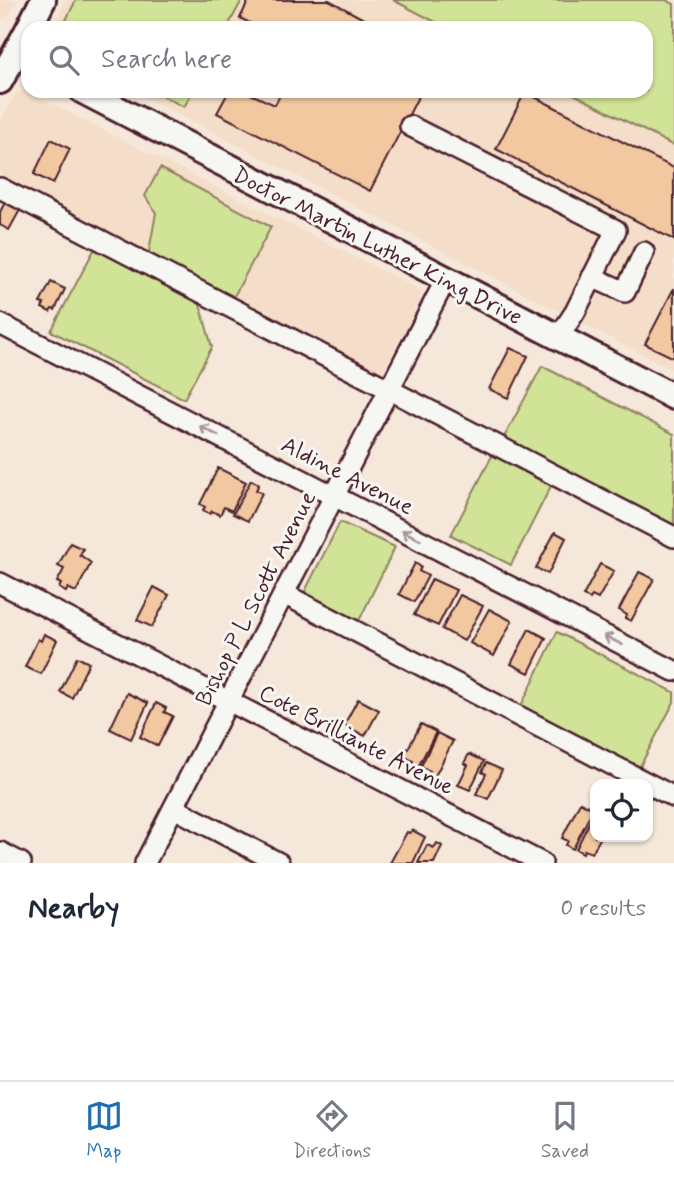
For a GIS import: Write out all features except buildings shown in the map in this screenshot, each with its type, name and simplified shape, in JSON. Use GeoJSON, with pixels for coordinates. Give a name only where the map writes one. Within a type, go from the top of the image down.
{"type":"FeatureCollection","features":[{"type":"Feature","properties":{"kind":"main road"},"geometry":{"type":"LineString","coordinates":[[33,21],[43,0]]}},
{"type":"Feature","properties":{"kind":"main road"},"geometry":{"type":"LineString","coordinates":[[0,81],[14,55]]}},
{"type":"Feature","properties":{"kind":"main road","name":"Doctor Martin Luther King Drive"},"geometry":{"type":"LineString","coordinates":[[96,98],[445,281],[674,397]]}},
{"type":"Feature","properties":{"kind":"street"},"geometry":{"type":"LineString","coordinates":[[410,126],[615,230],[575,312],[558,338]]}},
{"type":"Feature","properties":{"kind":"street"},"geometry":{"type":"LineString","coordinates":[[0,188],[674,537]]}},
{"type":"Feature","properties":{"kind":"street"},"geometry":{"type":"LineString","coordinates":[[593,277],[625,292],[644,252]]}},
{"type":"Feature","properties":{"kind":"street","name":"Bishop P L Scott Avenue"},"geometry":{"type":"LineString","coordinates":[[145,863],[445,281]]}},
{"type":"Feature","properties":{"kind":"street","name":"Aldine Avenue"},"geometry":{"type":"LineString","coordinates":[[0,324],[674,671]]}},
{"type":"Feature","properties":{"kind":"street","name":"Cote Brilliante Avenue"},"geometry":{"type":"LineString","coordinates":[[0,583],[542,863]]}},
{"type":"Feature","properties":{"kind":"street"},"geometry":{"type":"LineString","coordinates":[[284,594],[674,797]]}},
{"type":"Feature","properties":{"kind":"street"},"geometry":{"type":"LineString","coordinates":[[174,808],[279,863]]}},
{"type":"Feature","properties":{"kind":"street"},"geometry":{"type":"LineString","coordinates":[[0,852],[21,863]]}},
{"type":"Feature","properties":{"kind":"shaded area"},"geometry":{"type":"Polygon","coordinates":[[[0,0],[17,0],[10,14],[1,19],[0,0]]]}},
{"type":"Feature","properties":{"kind":"shaded area"},"geometry":{"type":"Polygon","coordinates":[[[66,0],[674,0],[674,371],[147,98],[653,98],[653,21],[54,21],[66,0]]]}},
{"type":"Feature","properties":{"kind":"shaded area"},"geometry":{"type":"Polygon","coordinates":[[[21,91],[21,98],[40,98],[416,288],[421,293],[420,301],[379,380],[0,183],[0,123],[15,94],[21,91]]]}},
{"type":"Feature","properties":{"kind":"green space"},"geometry":{"type":"Polygon","coordinates":[[[76,0],[242,0],[231,21],[66,21],[76,0]]]}},
{"type":"Feature","properties":{"kind":"green space"},"geometry":{"type":"Polygon","coordinates":[[[393,0],[666,0],[674,4],[674,146],[581,98],[653,98],[653,21],[434,21],[393,0]]]}},
{"type":"Feature","properties":{"kind":"green space"},"geometry":{"type":"Polygon","coordinates":[[[167,98],[189,98],[184,107],[167,98]]]}},
{"type":"Feature","properties":{"kind":"green space"},"geometry":{"type":"Polygon","coordinates":[[[160,168],[271,227],[232,300],[148,257],[156,213],[145,196],[160,168]]]}},
{"type":"Feature","properties":{"kind":"green space"},"geometry":{"type":"Polygon","coordinates":[[[96,246],[199,301],[212,347],[184,399],[51,331],[96,246]]]}},
{"type":"Feature","properties":{"kind":"green space"},"geometry":{"type":"Polygon","coordinates":[[[542,366],[674,434],[674,530],[501,443],[542,366]]]}},
{"type":"Feature","properties":{"kind":"green space"},"geometry":{"type":"Polygon","coordinates":[[[494,452],[553,482],[511,565],[451,535],[494,452]]]}},
{"type":"Feature","properties":{"kind":"green space"},"geometry":{"type":"Polygon","coordinates":[[[340,522],[395,547],[357,625],[301,599],[340,522]]]}},
{"type":"Feature","properties":{"kind":"green space"},"geometry":{"type":"Polygon","coordinates":[[[557,632],[674,692],[674,702],[637,772],[518,712],[557,632]]]}}]}
